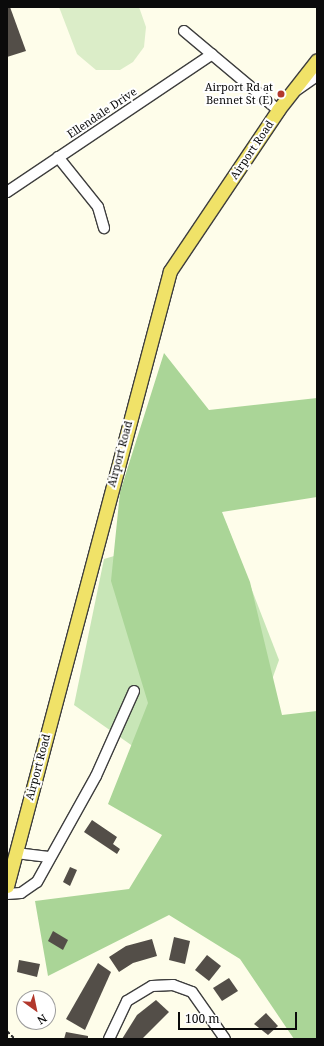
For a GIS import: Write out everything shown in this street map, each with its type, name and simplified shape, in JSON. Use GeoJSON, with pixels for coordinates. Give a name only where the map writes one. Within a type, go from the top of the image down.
{"type":"FeatureCollection","features":[{"type":"Feature","properties":{"kind":"main road","name":"Airport Road"},"geometry":{"type":"LineString","coordinates":[[7,886],[170,271],[278,110],[317,60]]}},
{"type":"Feature","properties":{"kind":"street"},"geometry":{"type":"LineString","coordinates":[[184,31],[278,110]]}},
{"type":"Feature","properties":{"kind":"street","name":"Ellendale Drive"},"geometry":{"type":"LineString","coordinates":[[7,192],[212,54]]}},
{"type":"Feature","properties":{"kind":"street"},"geometry":{"type":"LineString","coordinates":[[290,95],[317,76]]}},
{"type":"Feature","properties":{"kind":"street"},"geometry":{"type":"LineString","coordinates":[[58,157],[98,207],[104,228]]}},
{"type":"Feature","properties":{"kind":"street"},"geometry":{"type":"LineString","coordinates":[[7,894],[21,893],[36,882],[96,776],[134,691]]}},
{"type":"Feature","properties":{"kind":"street"},"geometry":{"type":"LineString","coordinates":[[16,853],[49,857]]}},
{"type":"Feature","properties":{"kind":"street"},"geometry":{"type":"LineString","coordinates":[[109,1039],[127,1001],[152,986],[173,986],[192,992],[225,1039]]}},
{"type":"Feature","properties":{"kind":"path"},"geometry":{"type":"LineString","coordinates":[[7,1031],[15,1039]]}},
{"type":"Feature","properties":{"kind":"green space"},"geometry":{"type":"Polygon","coordinates":[[[59,7],[139,7],[146,27],[144,47],[133,62],[120,70],[96,70],[77,54],[59,7]]]}},
{"type":"Feature","properties":{"kind":"green space"},"geometry":{"type":"Polygon","coordinates":[[[164,353],[209,410],[317,398],[317,497],[222,512],[250,582],[282,715],[317,711],[317,1039],[294,1039],[240,959],[169,915],[48,976],[35,901],[129,889],[162,835],[108,804],[148,703],[111,581],[120,492],[164,353]]]}},
{"type":"Feature","properties":{"kind":"green space"},"geometry":{"type":"Polygon","coordinates":[[[226,523],[279,660],[254,730],[144,754],[74,705],[104,559],[226,523]]]}},
{"type":"Feature","properties":{"kind":"building"},"geometry":{"type":"Polygon","coordinates":[[[7,7],[10,7],[26,51],[7,57],[7,7]]]}},
{"type":"Feature","properties":{"kind":"building"},"geometry":{"type":"Polygon","coordinates":[[[92,820],[117,837],[113,844],[120,849],[117,854],[84,832],[92,820]]]}},
{"type":"Feature","properties":{"kind":"building"},"geometry":{"type":"Polygon","coordinates":[[[70,867],[77,870],[70,886],[63,882],[70,867]]]}},
{"type":"Feature","properties":{"kind":"building"},"geometry":{"type":"Polygon","coordinates":[[[53,931],[68,940],[63,950],[48,941],[53,931]]]}},
{"type":"Feature","properties":{"kind":"building"},"geometry":{"type":"Polygon","coordinates":[[[174,937],[190,941],[185,964],[169,960],[174,937]]]}},
{"type":"Feature","properties":{"kind":"building"},"geometry":{"type":"Polygon","coordinates":[[[152,939],[157,956],[133,963],[119,972],[109,957],[126,946],[152,939]]]}},
{"type":"Feature","properties":{"kind":"building"},"geometry":{"type":"Polygon","coordinates":[[[207,955],[221,966],[209,981],[195,970],[207,955]]]}},
{"type":"Feature","properties":{"kind":"building"},"geometry":{"type":"Polygon","coordinates":[[[19,960],[40,964],[37,977],[17,972],[19,960]]]}},
{"type":"Feature","properties":{"kind":"building"},"geometry":{"type":"Polygon","coordinates":[[[98,963],[111,972],[85,1030],[66,1019],[98,963]]]}},
{"type":"Feature","properties":{"kind":"building"},"geometry":{"type":"Polygon","coordinates":[[[229,978],[238,991],[222,1001],[213,988],[229,978]]]}},
{"type":"Feature","properties":{"kind":"building"},"geometry":{"type":"Polygon","coordinates":[[[156,1000],[169,1012],[142,1039],[122,1039],[137,1015],[156,1000]]]}},
{"type":"Feature","properties":{"kind":"building"},"geometry":{"type":"Polygon","coordinates":[[[266,1013],[278,1026],[268,1035],[254,1024],[266,1013]]]}},
{"type":"Feature","properties":{"kind":"building"},"geometry":{"type":"Polygon","coordinates":[[[66,1032],[88,1036],[88,1039],[64,1039],[66,1032]]]}},
{"type":"Feature","properties":{"kind":"place","name":"Airport Rd at Bennet St (E)"},"geometry":{"type":"Point","coordinates":[281,94]}}]}
